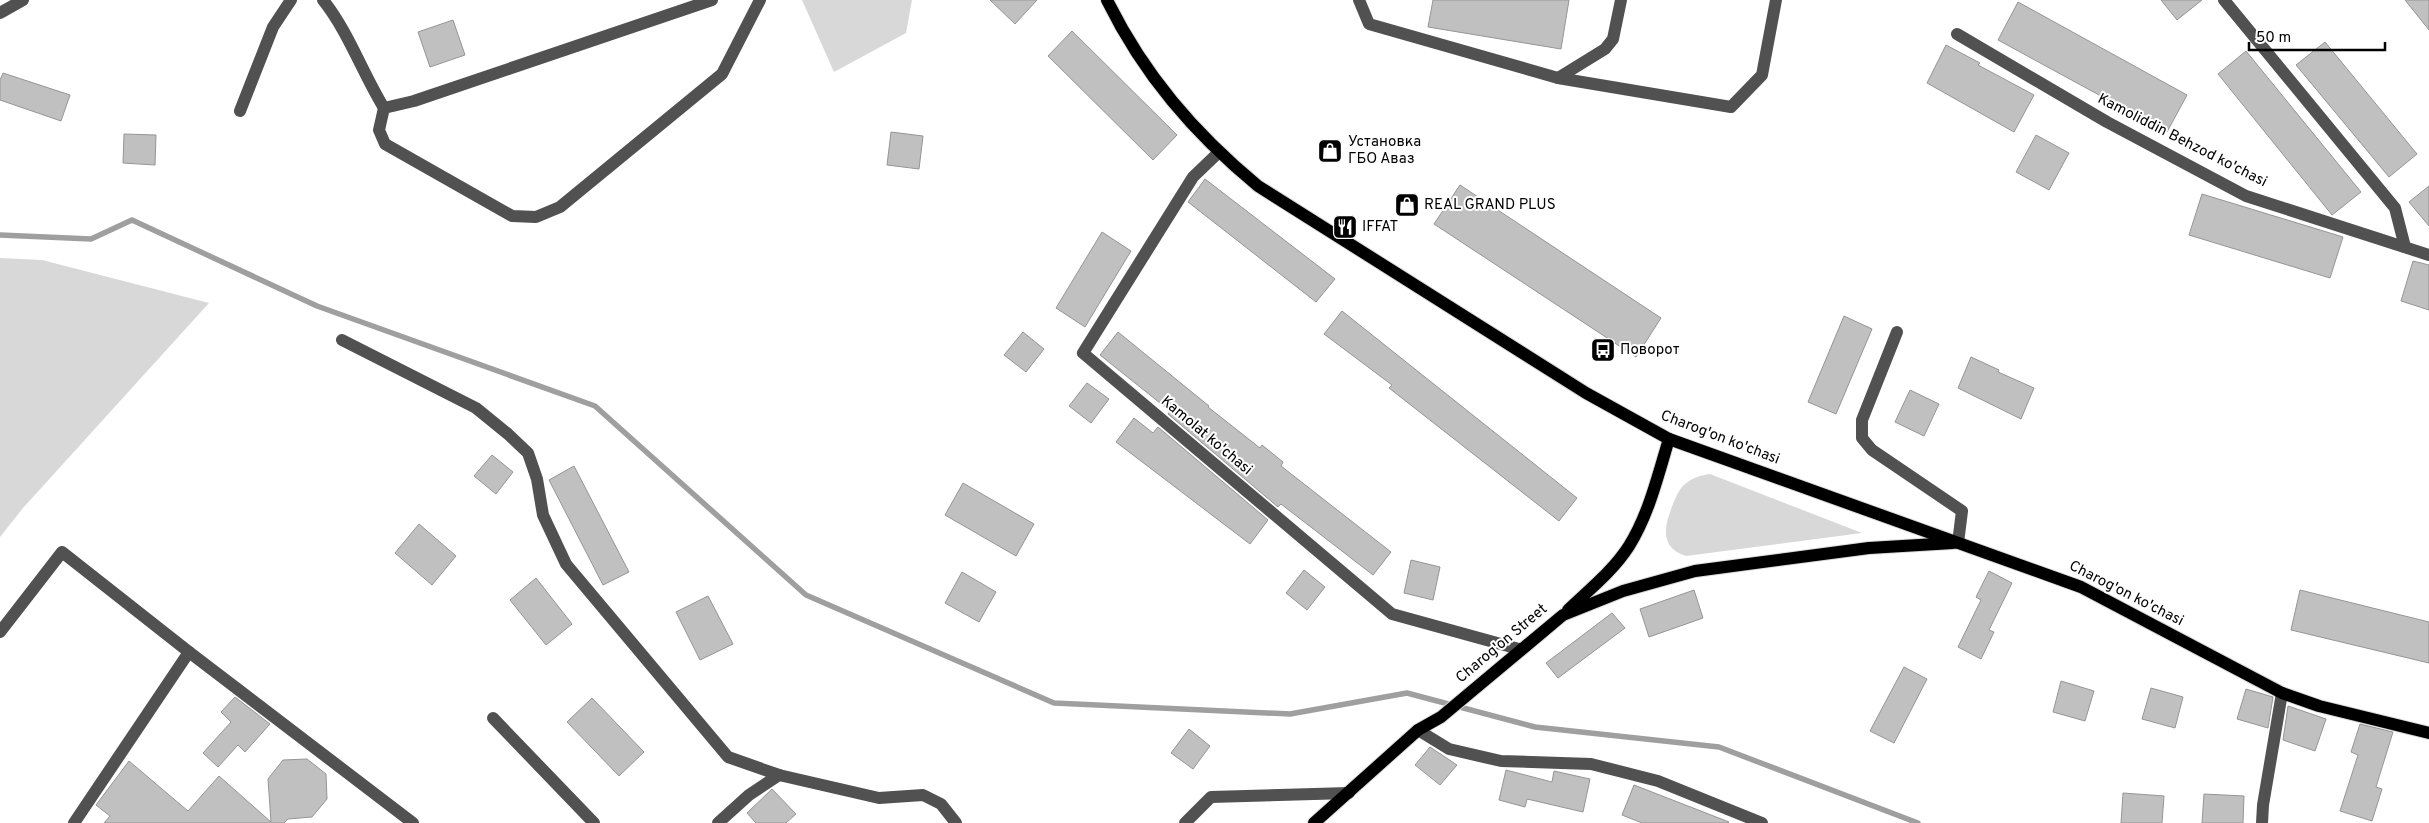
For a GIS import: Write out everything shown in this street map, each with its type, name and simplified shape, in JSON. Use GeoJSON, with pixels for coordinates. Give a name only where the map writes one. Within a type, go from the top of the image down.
{"type":"FeatureCollection","features":[{"type":"Feature","properties":{"kind":"main road","name":"Charog'on ko'chasi"},"geometry":{"type":"LineString","coordinates":[[1107,0],[1156,82],[1185,118],[1218,153],[1258,186],[1586,393],[1669,439],[2081,587],[2282,693],[2318,706],[2429,733]]}},
{"type":"Feature","properties":{"kind":"main road"},"geometry":{"type":"LineString","coordinates":[[1562,615],[1610,570],[1628,546],[1644,518],[1669,439]]}},
{"type":"Feature","properties":{"kind":"main road","name":"Charog'on Street"},"geometry":{"type":"LineString","coordinates":[[1314,823],[1349,794],[1418,730],[1441,717],[1519,649],[1562,615],[1623,591],[1695,571],[1869,548],[1958,543]]}},
{"type":"Feature","properties":{"kind":"street"},"geometry":{"type":"LineString","coordinates":[[0,12],[23,0]]}},
{"type":"Feature","properties":{"kind":"street"},"geometry":{"type":"LineString","coordinates":[[240,111],[273,27],[291,0]]}},
{"type":"Feature","properties":{"kind":"street"},"geometry":{"type":"LineString","coordinates":[[323,0],[332,11],[366,79],[384,108],[379,130],[385,144],[512,216],[536,217],[560,207],[722,74],[760,0]]}},
{"type":"Feature","properties":{"kind":"street"},"geometry":{"type":"LineString","coordinates":[[384,108],[414,100],[712,0]]}},
{"type":"Feature","properties":{"kind":"street"},"geometry":{"type":"LineString","coordinates":[[1359,0],[1369,24],[1558,78],[1731,107],[1762,75],[1776,0]]}},
{"type":"Feature","properties":{"kind":"street"},"geometry":{"type":"LineString","coordinates":[[1558,78],[1605,48],[1613,39],[1621,0]]}},
{"type":"Feature","properties":{"kind":"street"},"geometry":{"type":"LineString","coordinates":[[2224,0],[2395,208],[2405,247]]}},
{"type":"Feature","properties":{"kind":"street","name":"Kamoliddin Behzod ko'chasi"},"geometry":{"type":"LineString","coordinates":[[1957,34],[2107,122],[2246,196],[2429,255]]}},
{"type":"Feature","properties":{"kind":"street","name":"Kamolat ko'chasi"},"geometry":{"type":"LineString","coordinates":[[1218,153],[1193,177],[1083,352],[1392,614],[1519,649]]}},
{"type":"Feature","properties":{"kind":"street"},"geometry":{"type":"LineString","coordinates":[[1897,332],[1862,420],[1862,438],[1872,450],[1962,511],[1958,543]]}},
{"type":"Feature","properties":{"kind":"street"},"geometry":{"type":"LineString","coordinates":[[342,340],[476,408],[528,453],[537,479],[543,515],[566,564],[728,757],[779,775],[879,798],[923,795],[941,804],[956,823]]}},
{"type":"Feature","properties":{"kind":"street"},"geometry":{"type":"LineString","coordinates":[[0,632],[62,552],[189,652],[414,823]]}},
{"type":"Feature","properties":{"kind":"street"},"geometry":{"type":"LineString","coordinates":[[74,823],[189,652]]}},
{"type":"Feature","properties":{"kind":"street"},"geometry":{"type":"LineString","coordinates":[[2262,823],[2263,805],[2282,693]]}},
{"type":"Feature","properties":{"kind":"street"},"geometry":{"type":"LineString","coordinates":[[493,718],[594,823]]}},
{"type":"Feature","properties":{"kind":"street"},"geometry":{"type":"LineString","coordinates":[[1418,730],[1450,749],[1501,761],[1591,764],[1658,781],[1762,823]]}},
{"type":"Feature","properties":{"kind":"street"},"geometry":{"type":"LineString","coordinates":[[718,823],[749,795],[779,775]]}},
{"type":"Feature","properties":{"kind":"street"},"geometry":{"type":"LineString","coordinates":[[1185,823],[1211,797],[1349,794]]}},
{"type":"Feature","properties":{"kind":"shaded area"},"geometry":{"type":"Polygon","coordinates":[[[802,0],[912,0],[906,33],[834,72],[802,0]]]}},
{"type":"Feature","properties":{"kind":"shaded area"},"geometry":{"type":"Polygon","coordinates":[[[0,258],[42,260],[209,303],[23,508],[0,537],[0,258]]]}},
{"type":"Feature","properties":{"kind":"shaded area"},"geometry":{"type":"Polygon","coordinates":[[[1710,474],[1862,533],[1686,556],[1677,552],[1667,541],[1666,527],[1670,512],[1683,486],[1694,478],[1710,474]]]}},
{"type":"Feature","properties":{"kind":"building"},"geometry":{"type":"Polygon","coordinates":[[[990,0],[1037,0],[1015,24],[990,0]]]}},
{"type":"Feature","properties":{"kind":"building"},"geometry":{"type":"Polygon","coordinates":[[[1433,0],[1569,0],[1561,49],[1428,27],[1433,0]]]}},
{"type":"Feature","properties":{"kind":"building"},"geometry":{"type":"Polygon","coordinates":[[[2161,0],[2202,0],[2177,20],[2161,0]]]}},
{"type":"Feature","properties":{"kind":"building"},"geometry":{"type":"Polygon","coordinates":[[[2405,0],[2429,0],[2429,30],[2405,0]]]}},
{"type":"Feature","properties":{"kind":"building"},"geometry":{"type":"Polygon","coordinates":[[[2018,2],[2187,95],[2167,132],[1998,40],[2018,2]]]}},
{"type":"Feature","properties":{"kind":"building"},"geometry":{"type":"Polygon","coordinates":[[[453,20],[465,55],[430,67],[418,32],[453,20]]]}},
{"type":"Feature","properties":{"kind":"building"},"geometry":{"type":"Polygon","coordinates":[[[1072,31],[1177,135],[1153,160],[1048,56],[1072,31]]]}},
{"type":"Feature","properties":{"kind":"building"},"geometry":{"type":"Polygon","coordinates":[[[2325,42],[2417,154],[2389,177],[2296,65],[2325,42]]]}},
{"type":"Feature","properties":{"kind":"building"},"geometry":{"type":"Polygon","coordinates":[[[1946,45],[1980,63],[1978,65],[2034,95],[2014,132],[1927,83],[1946,45]]]}},
{"type":"Feature","properties":{"kind":"building"},"geometry":{"type":"Polygon","coordinates":[[[2246,51],[2361,192],[2332,215],[2218,74],[2246,51]]]}},
{"type":"Feature","properties":{"kind":"building"},"geometry":{"type":"Polygon","coordinates":[[[3,73],[70,95],[61,121],[0,100],[0,80],[3,73]]]}},
{"type":"Feature","properties":{"kind":"building"},"geometry":{"type":"Polygon","coordinates":[[[891,132],[923,136],[919,169],[887,165],[891,132]]]}},
{"type":"Feature","properties":{"kind":"building"},"geometry":{"type":"Polygon","coordinates":[[[124,134],[156,135],[155,165],[123,163],[124,134]]]}},
{"type":"Feature","properties":{"kind":"building"},"geometry":{"type":"Polygon","coordinates":[[[2036,135],[2069,153],[2049,190],[2016,172],[2036,135]]]}},
{"type":"Feature","properties":{"kind":"building"},"geometry":{"type":"Polygon","coordinates":[[[1205,179],[1335,279],[1316,302],[1188,202],[1205,179]]]}},
{"type":"Feature","properties":{"kind":"building"},"geometry":{"type":"Polygon","coordinates":[[[1460,185],[1661,318],[1636,357],[1434,224],[1460,185]]]}},
{"type":"Feature","properties":{"kind":"building"},"geometry":{"type":"Polygon","coordinates":[[[2429,186],[2429,226],[2409,202],[2429,186]]]}},
{"type":"Feature","properties":{"kind":"building"},"geometry":{"type":"Polygon","coordinates":[[[2202,194],[2343,237],[2330,278],[2189,235],[2202,194]]]}},
{"type":"Feature","properties":{"kind":"building"},"geometry":{"type":"Polygon","coordinates":[[[1102,232],[1131,251],[1085,327],[1056,308],[1102,232]]]}},
{"type":"Feature","properties":{"kind":"building"},"geometry":{"type":"Polygon","coordinates":[[[2413,261],[2429,265],[2429,310],[2401,301],[2413,261]]]}},
{"type":"Feature","properties":{"kind":"building"},"geometry":{"type":"Polygon","coordinates":[[[1342,311],[1577,498],[1559,521],[1389,388],[1392,385],[1324,334],[1342,311]]]}},
{"type":"Feature","properties":{"kind":"building"},"geometry":{"type":"Polygon","coordinates":[[[1844,316],[1872,329],[1836,414],[1808,402],[1844,316]]]}},
{"type":"Feature","properties":{"kind":"building"},"geometry":{"type":"Polygon","coordinates":[[[1023,332],[1044,349],[1026,372],[1004,355],[1023,332]]]}},
{"type":"Feature","properties":{"kind":"building"},"geometry":{"type":"Polygon","coordinates":[[[1118,332],[1260,448],[1262,445],[1283,462],[1281,466],[1391,552],[1373,575],[1281,504],[1278,507],[1168,414],[1170,411],[1100,355],[1118,332]]]}},
{"type":"Feature","properties":{"kind":"building"},"geometry":{"type":"Polygon","coordinates":[[[1971,357],[1999,370],[1998,372],[2034,388],[2021,419],[1958,388],[1971,357]]]}},
{"type":"Feature","properties":{"kind":"building"},"geometry":{"type":"Polygon","coordinates":[[[1087,383],[1109,399],[1091,423],[1069,406],[1087,383]]]}},
{"type":"Feature","properties":{"kind":"building"},"geometry":{"type":"Polygon","coordinates":[[[1910,390],[1939,404],[1924,436],[1895,422],[1910,390]]]}},
{"type":"Feature","properties":{"kind":"building"},"geometry":{"type":"Polygon","coordinates":[[[1134,418],[1153,433],[1158,427],[1268,520],[1250,544],[1116,442],[1134,418]]]}},
{"type":"Feature","properties":{"kind":"building"},"geometry":{"type":"Polygon","coordinates":[[[492,455],[513,472],[496,494],[474,476],[492,455]]]}},
{"type":"Feature","properties":{"kind":"building"},"geometry":{"type":"Polygon","coordinates":[[[574,466],[629,572],[603,585],[549,480],[574,466]]]}},
{"type":"Feature","properties":{"kind":"building"},"geometry":{"type":"Polygon","coordinates":[[[963,483],[1034,524],[1016,556],[945,515],[963,483]]]}},
{"type":"Feature","properties":{"kind":"building"},"geometry":{"type":"Polygon","coordinates":[[[419,524],[456,556],[432,585],[395,553],[419,524]]]}},
{"type":"Feature","properties":{"kind":"building"},"geometry":{"type":"Polygon","coordinates":[[[1411,560],[1440,567],[1433,600],[1404,593],[1411,560]]]}},
{"type":"Feature","properties":{"kind":"building"},"geometry":{"type":"Polygon","coordinates":[[[1304,570],[1325,587],[1307,610],[1286,593],[1304,570]]]}},
{"type":"Feature","properties":{"kind":"building"},"geometry":{"type":"Polygon","coordinates":[[[1989,571],[2012,583],[1989,630],[1994,632],[1981,659],[1958,647],[1981,600],[1976,597],[1989,571]]]}},
{"type":"Feature","properties":{"kind":"building"},"geometry":{"type":"Polygon","coordinates":[[[962,572],[996,592],[979,622],[945,603],[962,572]]]}},
{"type":"Feature","properties":{"kind":"building"},"geometry":{"type":"Polygon","coordinates":[[[536,578],[572,624],[546,645],[510,600],[536,578]]]}},
{"type":"Feature","properties":{"kind":"building"},"geometry":{"type":"Polygon","coordinates":[[[1694,590],[1703,618],[1649,637],[1640,609],[1694,590]]]}},
{"type":"Feature","properties":{"kind":"building"},"geometry":{"type":"Polygon","coordinates":[[[2300,590],[2429,622],[2429,663],[2291,630],[2300,590]]]}},
{"type":"Feature","properties":{"kind":"building"},"geometry":{"type":"Polygon","coordinates":[[[708,596],[733,644],[700,660],[676,612],[708,596]]]}},
{"type":"Feature","properties":{"kind":"building"},"geometry":{"type":"Polygon","coordinates":[[[1612,613],[1625,628],[1558,678],[1546,663],[1612,613]]]}},
{"type":"Feature","properties":{"kind":"building"},"geometry":{"type":"Polygon","coordinates":[[[1904,667],[1927,679],[1894,743],[1870,731],[1904,667]]]}},
{"type":"Feature","properties":{"kind":"building"},"geometry":{"type":"Polygon","coordinates":[[[2061,681],[2094,691],[2085,721],[2053,712],[2061,681]]]}},
{"type":"Feature","properties":{"kind":"building"},"geometry":{"type":"Polygon","coordinates":[[[2151,688],[2183,697],[2175,728],[2142,719],[2151,688]]]}},
{"type":"Feature","properties":{"kind":"building"},"geometry":{"type":"Polygon","coordinates":[[[2246,689],[2273,697],[2268,728],[2237,719],[2246,689]]]}},
{"type":"Feature","properties":{"kind":"building"},"geometry":{"type":"Polygon","coordinates":[[[235,697],[270,724],[245,752],[238,745],[218,767],[203,753],[231,722],[221,712],[235,697]]]}},
{"type":"Feature","properties":{"kind":"building"},"geometry":{"type":"Polygon","coordinates":[[[592,698],[644,752],[619,776],[567,722],[592,698]]]}},
{"type":"Feature","properties":{"kind":"building"},"geometry":{"type":"Polygon","coordinates":[[[2288,706],[2326,719],[2315,751],[2283,740],[2288,706]]]}},
{"type":"Feature","properties":{"kind":"building"},"geometry":{"type":"Polygon","coordinates":[[[2360,724],[2393,732],[2376,787],[2382,789],[2372,821],[2340,811],[2358,755],[2351,752],[2360,724]]]}},
{"type":"Feature","properties":{"kind":"building"},"geometry":{"type":"Polygon","coordinates":[[[1189,729],[1210,746],[1193,769],[1171,753],[1189,729]]]}},
{"type":"Feature","properties":{"kind":"building"},"geometry":{"type":"Polygon","coordinates":[[[1430,747],[1457,765],[1440,785],[1415,765],[1430,747]]]}},
{"type":"Feature","properties":{"kind":"building"},"geometry":{"type":"Polygon","coordinates":[[[307,759],[326,774],[327,799],[312,817],[288,819],[284,823],[104,823],[110,816],[96,805],[129,761],[188,811],[219,776],[271,822],[268,779],[283,760],[307,759]]]}},
{"type":"Feature","properties":{"kind":"building"},"geometry":{"type":"Polygon","coordinates":[[[1506,770],[1552,782],[1554,771],[1590,779],[1583,812],[1527,799],[1525,807],[1499,800],[1506,770]]]}},
{"type":"Feature","properties":{"kind":"building"},"geometry":{"type":"Polygon","coordinates":[[[1634,785],[1729,822],[1642,823],[1622,815],[1634,785]]]}},
{"type":"Feature","properties":{"kind":"building"},"geometry":{"type":"Polygon","coordinates":[[[772,789],[796,814],[786,823],[756,823],[747,813],[772,789]]]}},
{"type":"Feature","properties":{"kind":"building"},"geometry":{"type":"Polygon","coordinates":[[[2123,793],[2164,796],[2162,823],[2121,823],[2123,793]]]}},
{"type":"Feature","properties":{"kind":"building"},"geometry":{"type":"Polygon","coordinates":[[[2204,794],[2244,796],[2243,823],[2202,823],[2204,794]]]}},
{"type":"Feature","properties":{"kind":"waterway"},"geometry":{"type":"LineString","coordinates":[[0,235],[91,239],[132,220],[317,306],[595,406],[806,595],[1054,703],[1290,714],[1407,693],[1535,727],[1719,747],[1918,823]]}},
{"type":"Feature","properties":{"kind":"place","name":"Установка ГБО Аваз"},"geometry":{"type":"Point","coordinates":[1330,151]}},
{"type":"Feature","properties":{"kind":"place","name":"REAL GRAND PLUS"},"geometry":{"type":"Point","coordinates":[1407,205]}},
{"type":"Feature","properties":{"kind":"place","name":"IFFAT"},"geometry":{"type":"Point","coordinates":[1345,227]}},
{"type":"Feature","properties":{"kind":"place","name":"Поворот"},"geometry":{"type":"Point","coordinates":[1603,350]}}]}
